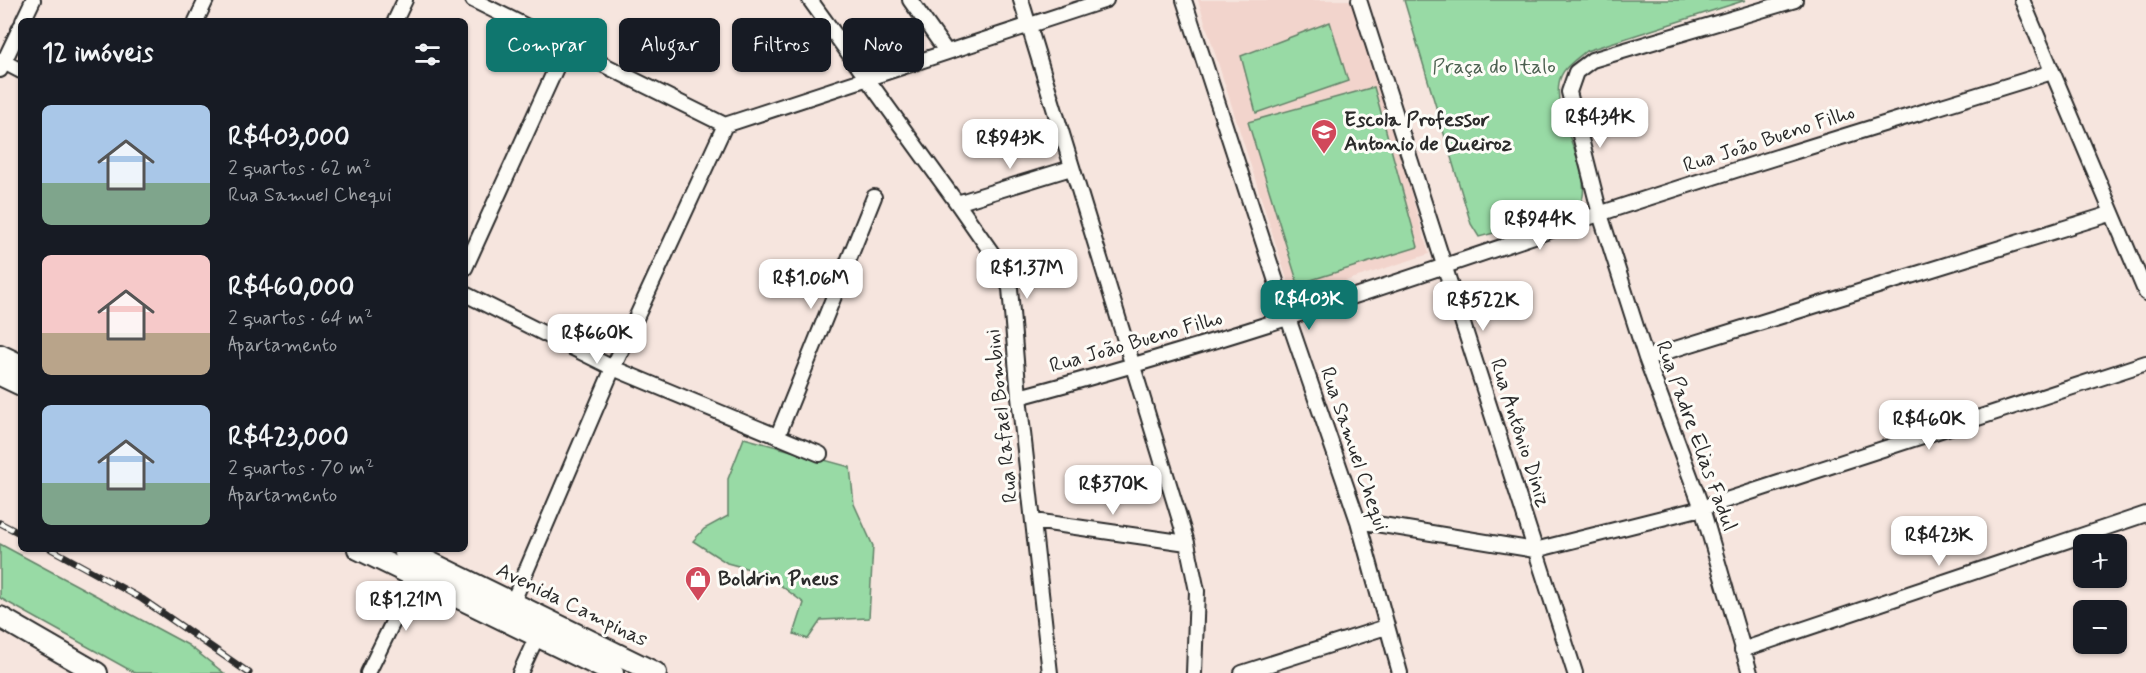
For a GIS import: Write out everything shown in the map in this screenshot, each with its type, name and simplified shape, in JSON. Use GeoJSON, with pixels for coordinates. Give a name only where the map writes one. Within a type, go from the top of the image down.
{"type":"FeatureCollection","features":[{"type":"Feature","properties":{"kind":"main road"},"geometry":{"type":"LineString","coordinates":[[0,355],[18,364]]}},
{"type":"Feature","properties":{"kind":"main road"},"geometry":{"type":"LineString","coordinates":[[0,375],[18,384]]}},
{"type":"Feature","properties":{"kind":"main road","name":"Avenida Campinas"},"geometry":{"type":"LineString","coordinates":[[364,552],[613,673]]}},
{"type":"Feature","properties":{"kind":"main road","name":"Avenida Campinas"},"geometry":{"type":"LineString","coordinates":[[409,552],[656,673]]}},
{"type":"Feature","properties":{"kind":"main road"},"geometry":{"type":"LineString","coordinates":[[0,618],[97,673]]}},
{"type":"Feature","properties":{"kind":"street"},"geometry":{"type":"LineString","coordinates":[[24,18],[33,0]]}},
{"type":"Feature","properties":{"kind":"street"},"geometry":{"type":"LineString","coordinates":[[197,18],[206,0]]}},
{"type":"Feature","properties":{"kind":"street"},"geometry":{"type":"LineString","coordinates":[[396,18],[405,0]]}},
{"type":"Feature","properties":{"kind":"street"},"geometry":{"type":"LineString","coordinates":[[473,0],[509,18]]}},
{"type":"Feature","properties":{"kind":"street","name":"Rua Rafael Bombini"},"geometry":{"type":"LineString","coordinates":[[810,0],[994,256],[1010,288],[1019,397],[1050,673]]}},
{"type":"Feature","properties":{"kind":"street"},"geometry":{"type":"LineString","coordinates":[[910,0],[946,51]]}},
{"type":"Feature","properties":{"kind":"street"},"geometry":{"type":"LineString","coordinates":[[1021,0],[1187,543],[1197,591],[1194,673]]}},
{"type":"Feature","properties":{"kind":"street"},"geometry":{"type":"LineString","coordinates":[[607,66],[725,125],[1106,0]]}},
{"type":"Feature","properties":{"kind":"street","name":"Rua Samuel Chequi"},"geometry":{"type":"LineString","coordinates":[[1184,0],[1288,318],[1358,521],[1400,673]]}},
{"type":"Feature","properties":{"kind":"street","name":"Rua Antônio Diniz"},"geometry":{"type":"LineString","coordinates":[[1359,0],[1575,673]]}},
{"type":"Feature","properties":{"kind":"street","name":"Rua Padre Elias Fadul"},"geometry":{"type":"LineString","coordinates":[[1750,673],[1702,508],[1646,358],[1600,214],[1569,92],[1576,72],[1592,60],[1795,0]]}},
{"type":"Feature","properties":{"kind":"street"},"geometry":{"type":"LineString","coordinates":[[2022,0],[2110,214],[2143,274],[2146,293]]}},
{"type":"Feature","properties":{"kind":"street"},"geometry":{"type":"LineString","coordinates":[[18,32],[1,64],[18,70]]}},
{"type":"Feature","properties":{"kind":"street"},"geometry":{"type":"LineString","coordinates":[[468,261],[554,72]]}},
{"type":"Feature","properties":{"kind":"street","name":"Rua João Bueno Filho"},"geometry":{"type":"LineString","coordinates":[[1019,397],[1133,367],[1446,267],[1600,214],[2052,72]]}},
{"type":"Feature","properties":{"kind":"street"},"geometry":{"type":"LineString","coordinates":[[504,621],[613,368],[725,125]]}},
{"type":"Feature","properties":{"kind":"street"},"geometry":{"type":"LineString","coordinates":[[957,203],[1071,168]]}},
{"type":"Feature","properties":{"kind":"street"},"geometry":{"type":"LineString","coordinates":[[778,435],[874,196]]}},
{"type":"Feature","properties":{"kind":"street"},"geometry":{"type":"LineString","coordinates":[[1646,358],[2110,214]]}},
{"type":"Feature","properties":{"kind":"street"},"geometry":{"type":"LineString","coordinates":[[468,296],[613,368],[820,454]]}},
{"type":"Feature","properties":{"kind":"street"},"geometry":{"type":"LineString","coordinates":[[1358,521],[1535,550],[1702,508],[2146,363]]}},
{"type":"Feature","properties":{"kind":"street"},"geometry":{"type":"LineString","coordinates":[[1742,650],[2146,514]]}},
{"type":"Feature","properties":{"kind":"street"},"geometry":{"type":"LineString","coordinates":[[1034,521],[1187,543]]}},
{"type":"Feature","properties":{"kind":"street"},"geometry":{"type":"LineString","coordinates":[[368,673],[415,577]]}},
{"type":"Feature","properties":{"kind":"street"},"geometry":{"type":"LineString","coordinates":[[1242,673],[1386,627]]}},
{"type":"Feature","properties":{"kind":"street"},"geometry":{"type":"LineString","coordinates":[[520,673],[537,636]]}},
{"type":"Feature","properties":{"kind":"shaded area","name":"Escola Professor Antonio de Queiroz"},"geometry":{"type":"Polygon","coordinates":[[[1198,0],[1354,0],[1429,254],[1293,298],[1198,0]]]}},
{"type":"Feature","properties":{"kind":"green space","name":"Praça do Italo"},"geometry":{"type":"Polygon","coordinates":[[[1404,0],[1746,0],[1586,51],[1573,61],[1560,78],[1559,97],[1565,125],[1581,169],[1583,196],[1581,200],[1573,212],[1479,237],[1471,224],[1404,0]]]}},
{"type":"Feature","properties":{"kind":"green space"},"geometry":{"type":"Polygon","coordinates":[[[1330,22],[1348,81],[1256,113],[1241,56],[1330,22]]]}},
{"type":"Feature","properties":{"kind":"green space"},"geometry":{"type":"Polygon","coordinates":[[[1374,87],[1418,247],[1298,284],[1248,122],[1374,87]]]}},
{"type":"Feature","properties":{"kind":"green space"},"geometry":{"type":"Polygon","coordinates":[[[744,438],[850,467],[854,504],[873,546],[869,618],[821,620],[808,639],[794,634],[804,603],[764,573],[727,563],[693,541],[704,529],[728,516],[728,479],[744,438]]]}},
{"type":"Feature","properties":{"kind":"green space"},"geometry":{"type":"Polygon","coordinates":[[[0,544],[188,645],[224,673],[135,673],[0,598],[0,544]]]}},
{"type":"Feature","properties":{"kind":"railway"},"geometry":{"type":"LineString","coordinates":[[0,523],[18,532]]}},
{"type":"Feature","properties":{"kind":"railway"},"geometry":{"type":"LineString","coordinates":[[56,552],[142,599],[249,673]]}},
{"type":"Feature","properties":{"kind":"place","name":"Escola Professor Antonio de Queiroz"},"geometry":{"type":"Point","coordinates":[1324,155]}},
{"type":"Feature","properties":{"kind":"place","name":"Boldrin Pneus"},"geometry":{"type":"Point","coordinates":[698,602]}}]}
